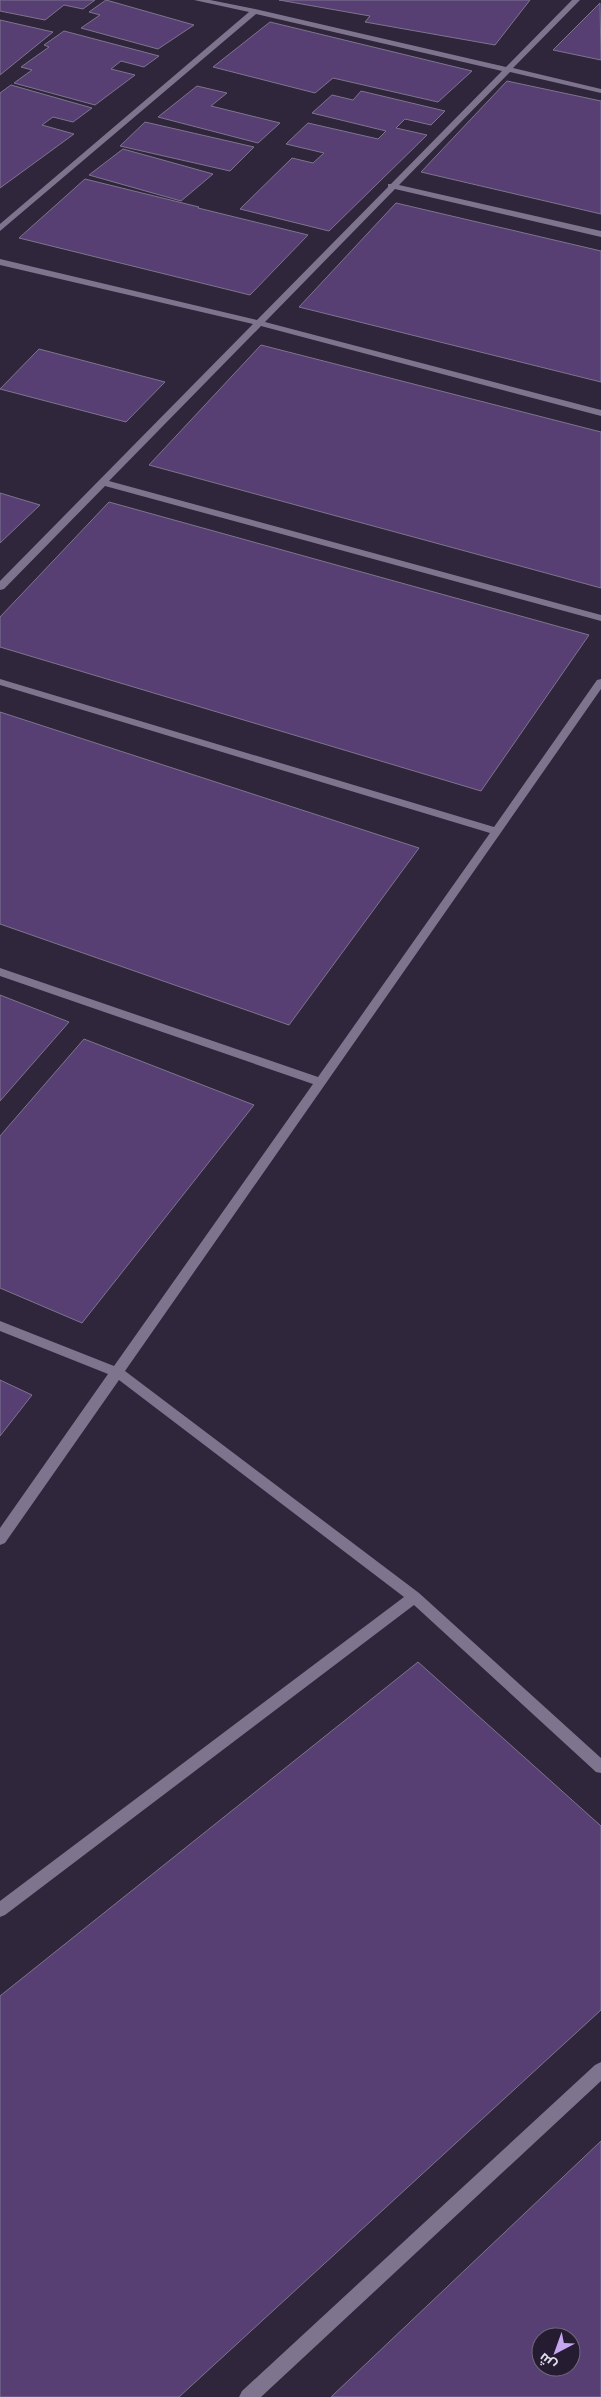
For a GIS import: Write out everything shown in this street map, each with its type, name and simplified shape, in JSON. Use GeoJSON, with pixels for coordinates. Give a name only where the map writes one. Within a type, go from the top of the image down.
{"type":"FeatureCollection","features":[{"type":"Feature","properties":{"kind":"street"},"geometry":{"type":"LineString","coordinates":[[198,0],[255,11],[601,91]]}},
{"type":"Feature","properties":{"kind":"street"},"geometry":{"type":"LineString","coordinates":[[0,587],[260,323],[391,186],[576,0]]}},
{"type":"Feature","properties":{"kind":"street"},"geometry":{"type":"LineString","coordinates":[[0,228],[255,11]]}},
{"type":"Feature","properties":{"kind":"street"},"geometry":{"type":"LineString","coordinates":[[391,186],[601,234]]}},
{"type":"Feature","properties":{"kind":"street"},"geometry":{"type":"LineString","coordinates":[[0,262],[260,323],[601,413]]}},
{"type":"Feature","properties":{"kind":"street"},"geometry":{"type":"LineString","coordinates":[[102,482],[601,618]]}},
{"type":"Feature","properties":{"kind":"street"},"geometry":{"type":"LineString","coordinates":[[0,682],[496,831]]}},
{"type":"Feature","properties":{"kind":"street"},"geometry":{"type":"LineString","coordinates":[[0,1539],[601,682]]}},
{"type":"Feature","properties":{"kind":"street"},"geometry":{"type":"LineString","coordinates":[[0,972],[320,1082]]}},
{"type":"Feature","properties":{"kind":"street"},"geometry":{"type":"LineString","coordinates":[[0,1326],[116,1372],[414,1597],[601,1767]]}},
{"type":"Feature","properties":{"kind":"street"},"geometry":{"type":"LineString","coordinates":[[0,1910],[414,1597]]}},
{"type":"Feature","properties":{"kind":"street"},"geometry":{"type":"LineString","coordinates":[[248,2397],[601,2070]]}},
{"type":"Feature","properties":{"kind":"building"},"geometry":{"type":"Polygon","coordinates":[[[0,0],[95,0],[83,9],[64,5],[45,20],[0,11],[0,0]]]}},
{"type":"Feature","properties":{"kind":"building"},"geometry":{"type":"Polygon","coordinates":[[[106,0],[194,25],[158,49],[81,28],[100,15],[89,12],[106,0]]]}},
{"type":"Feature","properties":{"kind":"building"},"geometry":{"type":"Polygon","coordinates":[[[279,0],[530,0],[495,45],[365,22],[370,16],[279,0]]]}},
{"type":"Feature","properties":{"kind":"building"},"geometry":{"type":"Polygon","coordinates":[[[600,3],[601,60],[553,50],[600,3]]]}},
{"type":"Feature","properties":{"kind":"building"},"geometry":{"type":"Polygon","coordinates":[[[0,20],[53,32],[0,75],[0,20]]]}},
{"type":"Feature","properties":{"kind":"building"},"geometry":{"type":"Polygon","coordinates":[[[270,22],[472,71],[438,102],[333,78],[315,93],[213,67],[270,22]]]}},
{"type":"Feature","properties":{"kind":"building"},"geometry":{"type":"Polygon","coordinates":[[[64,31],[159,56],[144,67],[121,61],[111,69],[135,75],[95,105],[14,83],[32,70],[21,67],[49,47],[44,45],[64,31]]]}},
{"type":"Feature","properties":{"kind":"building"},"geometry":{"type":"Polygon","coordinates":[[[507,81],[601,101],[601,214],[421,172],[507,81]]]}},
{"type":"Feature","properties":{"kind":"building"},"geometry":{"type":"Polygon","coordinates":[[[11,85],[92,108],[73,122],[53,117],[42,125],[74,134],[0,188],[0,93],[11,85]]]}},
{"type":"Feature","properties":{"kind":"building"},"geometry":{"type":"Polygon","coordinates":[[[197,86],[227,93],[211,106],[280,123],[258,143],[158,117],[197,86]]]}},
{"type":"Feature","properties":{"kind":"building"},"geometry":{"type":"Polygon","coordinates":[[[361,91],[445,111],[431,125],[405,119],[396,128],[427,135],[329,231],[240,209],[292,158],[313,163],[324,153],[286,144],[308,123],[378,139],[386,131],[312,113],[332,95],[353,100],[361,91]]]}},
{"type":"Feature","properties":{"kind":"building"},"geometry":{"type":"Polygon","coordinates":[[[145,122],[254,147],[230,171],[120,146],[145,122]]]}},
{"type":"Feature","properties":{"kind":"building"},"geometry":{"type":"Polygon","coordinates":[[[123,149],[213,174],[181,201],[89,175],[123,149]]]}},
{"type":"Feature","properties":{"kind":"building"},"geometry":{"type":"Polygon","coordinates":[[[85,179],[308,235],[250,295],[19,238],[85,179]]]}},
{"type":"Feature","properties":{"kind":"building"},"geometry":{"type":"Polygon","coordinates":[[[396,203],[601,251],[601,382],[299,307],[396,203]]]}},
{"type":"Feature","properties":{"kind":"building"},"geometry":{"type":"Polygon","coordinates":[[[261,345],[601,432],[601,588],[149,465],[261,345]]]}},
{"type":"Feature","properties":{"kind":"building"},"geometry":{"type":"Polygon","coordinates":[[[39,349],[165,382],[126,422],[0,389],[39,349]]]}},
{"type":"Feature","properties":{"kind":"building"},"geometry":{"type":"Polygon","coordinates":[[[0,493],[40,505],[0,543],[0,493]]]}},
{"type":"Feature","properties":{"kind":"building"},"geometry":{"type":"Polygon","coordinates":[[[109,502],[589,635],[481,791],[0,647],[0,617],[109,502]]]}},
{"type":"Feature","properties":{"kind":"building"},"geometry":{"type":"Polygon","coordinates":[[[0,712],[419,848],[289,1025],[0,924],[0,712]]]}},
{"type":"Feature","properties":{"kind":"building"},"geometry":{"type":"Polygon","coordinates":[[[0,995],[69,1022],[0,1101],[0,995]]]}},
{"type":"Feature","properties":{"kind":"building"},"geometry":{"type":"Polygon","coordinates":[[[84,1039],[254,1105],[82,1323],[0,1288],[0,1136],[84,1039]]]}},
{"type":"Feature","properties":{"kind":"building"},"geometry":{"type":"Polygon","coordinates":[[[0,1380],[32,1395],[0,1436],[0,1380]]]}},
{"type":"Feature","properties":{"kind":"building"},"geometry":{"type":"Polygon","coordinates":[[[418,1662],[601,1826],[601,2010],[179,2397],[0,2397],[0,1996],[418,1662]]]}},
{"type":"Feature","properties":{"kind":"building"},"geometry":{"type":"Polygon","coordinates":[[[601,2141],[601,2397],[331,2397],[601,2141]]]}}]}
